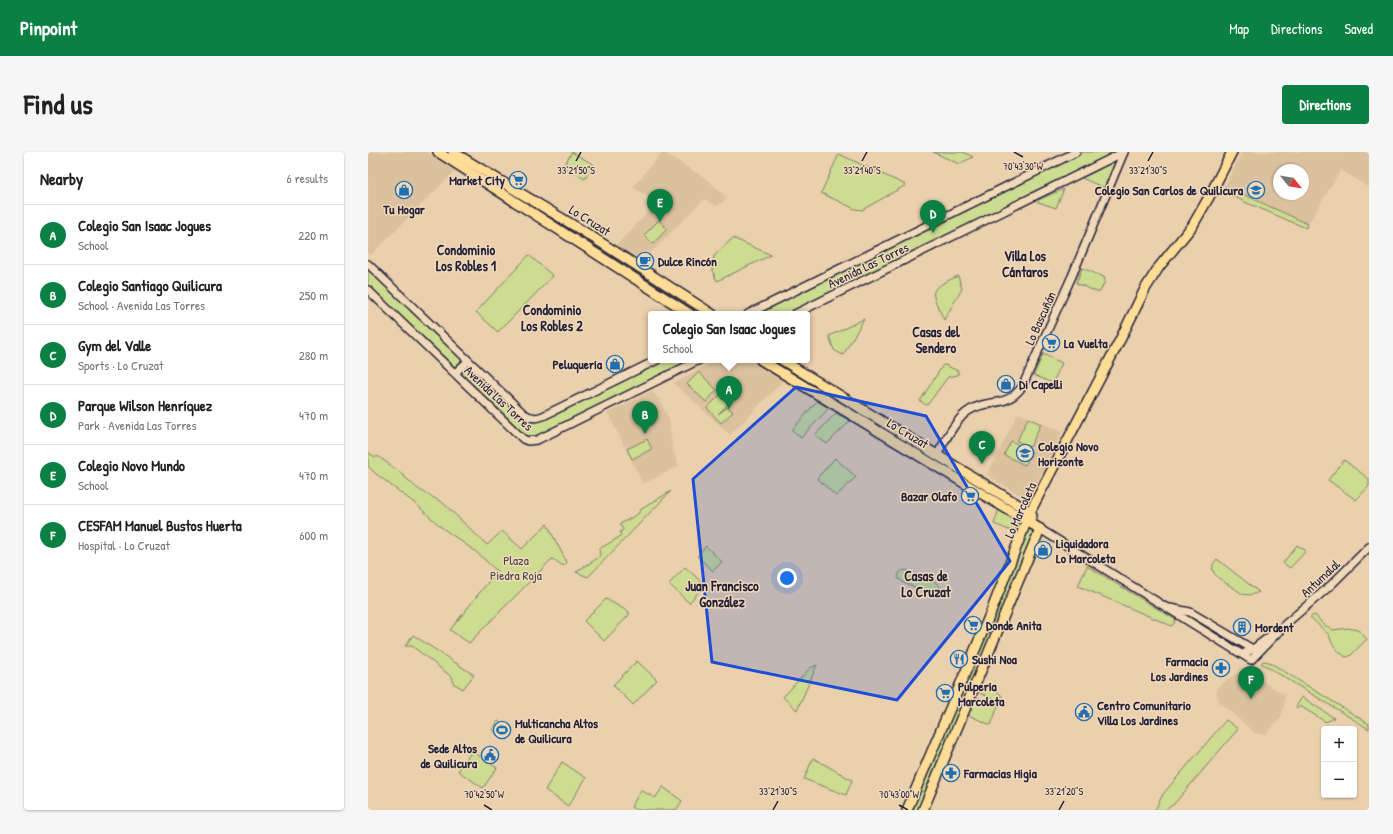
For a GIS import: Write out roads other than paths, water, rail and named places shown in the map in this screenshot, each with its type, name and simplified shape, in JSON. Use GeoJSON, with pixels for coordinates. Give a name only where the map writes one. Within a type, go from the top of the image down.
{"type":"FeatureCollection","features":[{"type":"Feature","properties":{"kind":"main road","name":"Lo Cruzat"},"geometry":{"type":"LineString","coordinates":[[438,152],[685,311]]}},
{"type":"Feature","properties":{"kind":"main road","name":"Lo Cruzat"},"geometry":{"type":"LineString","coordinates":[[453,152],[586,233],[707,311]]}},
{"type":"Feature","properties":{"kind":"main road","name":"Lo Marcoleta"},"geometry":{"type":"LineString","coordinates":[[907,810],[991,612],[1029,517],[1145,289],[1156,272],[1193,225],[1232,152]]}},
{"type":"Feature","properties":{"kind":"main road","name":"Lo Cruzat"},"geometry":{"type":"LineString","coordinates":[[766,363],[903,446],[1029,517]]}},
{"type":"Feature","properties":{"kind":"main road","name":"Lo Cruzat"},"geometry":{"type":"LineString","coordinates":[[787,363],[937,455],[1029,517],[1040,529]]}},
{"type":"Feature","properties":{"kind":"main road"},"geometry":{"type":"LineString","coordinates":[[903,446],[903,440],[908,437]]}},
{"type":"Feature","properties":{"kind":"main road","name":"Lo Marcoleta"},"geometry":{"type":"LineString","coordinates":[[923,810],[1040,529]]}},
{"type":"Feature","properties":{"kind":"street","name":"Avenida Las Torres"},"geometry":{"type":"LineString","coordinates":[[754,311],[1076,152]]}},
{"type":"Feature","properties":{"kind":"street","name":"Avenida Las Torres"},"geometry":{"type":"LineString","coordinates":[[801,311],[1124,152]]}},
{"type":"Feature","properties":{"kind":"street","name":"Lo Bascuñán"},"geometry":{"type":"LineString","coordinates":[[937,455],[958,422],[967,412],[979,406],[1009,399],[1017,393],[1025,383],[1124,152]]}},
{"type":"Feature","properties":{"kind":"street","name":"Avenida Las Torres"},"geometry":{"type":"LineString","coordinates":[[368,264],[524,414],[534,418],[543,416],[651,363]]}},
{"type":"Feature","properties":{"kind":"street","name":"Avenida Las Torres"},"geometry":{"type":"LineString","coordinates":[[368,290],[523,439],[531,441],[543,437],[693,363]]}},
{"type":"Feature","properties":{"kind":"street"},"geometry":{"type":"LineString","coordinates":[[455,373],[468,360]]}},
{"type":"Feature","properties":{"kind":"street","name":"Lo Cruzat"},"geometry":{"type":"LineString","coordinates":[[1040,529],[1251,660]]}},
{"type":"Feature","properties":{"kind":"street","name":"Antumalal"},"geometry":{"type":"LineString","coordinates":[[1251,660],[1256,651],[1331,585],[1369,547]]}},
{"type":"Feature","properties":{"kind":"street","name":"Lo Cruzat"},"geometry":{"type":"LineString","coordinates":[[1164,607],[1190,612],[1256,651]]}},
{"type":"Feature","properties":{"kind":"street"},"geometry":{"type":"LineString","coordinates":[[1243,654],[1256,651]]}},
{"type":"Feature","properties":{"kind":"place","name":"Market City"},"geometry":{"type":"Point","coordinates":[518,180]}},
{"type":"Feature","properties":{"kind":"place","name":"Tu Hogar"},"geometry":{"type":"Point","coordinates":[404,190]}},
{"type":"Feature","properties":{"kind":"place","name":"Colegio San Carlos de Quilicura"},"geometry":{"type":"Point","coordinates":[1256,190]}},
{"type":"Feature","properties":{"kind":"place","name":"Colegio Novo Mundo"},"geometry":{"type":"Point","coordinates":[660,222]}},
{"type":"Feature","properties":{"kind":"place","name":"Parque Wilson Henríquez"},"geometry":{"type":"Point","coordinates":[933,233]}},
{"type":"Feature","properties":{"kind":"place","name":"Dulce Rincón"},"geometry":{"type":"Point","coordinates":[645,261]}},
{"type":"Feature","properties":{"kind":"place","name":"La Vuelta"},"geometry":{"type":"Point","coordinates":[1051,343]}},
{"type":"Feature","properties":{"kind":"place","name":"Peluquería"},"geometry":{"type":"Point","coordinates":[615,364]}},
{"type":"Feature","properties":{"kind":"place","name":"Di Capelli"},"geometry":{"type":"Point","coordinates":[1006,384]}},
{"type":"Feature","properties":{"kind":"place","name":"Colegio San Isaac Jogues"},"geometry":{"type":"Point","coordinates":[729,409]}},
{"type":"Feature","properties":{"kind":"place","name":"Colegio Santiago Quilicura"},"geometry":{"type":"Point","coordinates":[645,434]}},
{"type":"Feature","properties":{"kind":"place","name":"Colegio Novo Horizonte"},"geometry":{"type":"Point","coordinates":[1025,453]}},
{"type":"Feature","properties":{"kind":"place","name":"Gym del Valle"},"geometry":{"type":"Point","coordinates":[982,464]}},
{"type":"Feature","properties":{"kind":"place","name":"Bazar Olafo"},"geometry":{"type":"Point","coordinates":[970,496]}},
{"type":"Feature","properties":{"kind":"place","name":"Liquidadora Lo Marcoleta"},"geometry":{"type":"Point","coordinates":[1043,550]}},
{"type":"Feature","properties":{"kind":"place","name":"Donde Anita"},"geometry":{"type":"Point","coordinates":[973,625]}},
{"type":"Feature","properties":{"kind":"place","name":"Mordent"},"geometry":{"type":"Point","coordinates":[1242,627]}},
{"type":"Feature","properties":{"kind":"place","name":"Sushi Noa"},"geometry":{"type":"Point","coordinates":[959,659]}},
{"type":"Feature","properties":{"kind":"place","name":"Farmacia Los Jardines"},"geometry":{"type":"Point","coordinates":[1221,668]}},
{"type":"Feature","properties":{"kind":"place","name":"Pulpería Marcoleta"},"geometry":{"type":"Point","coordinates":[945,693]}},
{"type":"Feature","properties":{"kind":"place","name":"CESFAM Manuel Bustos Huerta"},"geometry":{"type":"Point","coordinates":[1251,699]}},
{"type":"Feature","properties":{"kind":"place","name":"Centro Comunitario Villa Los Jardines"},"geometry":{"type":"Point","coordinates":[1084,712]}},
{"type":"Feature","properties":{"kind":"place","name":"Multicancha Altos de Quilicura"},"geometry":{"type":"Point","coordinates":[502,730]}},
{"type":"Feature","properties":{"kind":"place","name":"Sede Altos de Quilicura"},"geometry":{"type":"Point","coordinates":[490,755]}},
{"type":"Feature","properties":{"kind":"place","name":"Farmacias Higia"},"geometry":{"type":"Point","coordinates":[951,773]}},
{"type":"Feature","properties":{"kind":"district","name":"Condominio Los Robles 1"},"geometry":{"type":"Point","coordinates":[466,258]}},
{"type":"Feature","properties":{"kind":"district","name":"Villa Los Cántaros"},"geometry":{"type":"Point","coordinates":[1025,264]}},
{"type":"Feature","properties":{"kind":"district","name":"Condominio Los Robles 2"},"geometry":{"type":"Point","coordinates":[552,318]}},
{"type":"Feature","properties":{"kind":"district","name":"Casas del Sendero"},"geometry":{"type":"Point","coordinates":[936,340]}},
{"type":"Feature","properties":{"kind":"district","name":"Casas de Lo Cruzat"},"geometry":{"type":"Point","coordinates":[926,584]}},
{"type":"Feature","properties":{"kind":"district","name":"Juan Francisco González"},"geometry":{"type":"Point","coordinates":[722,594]}},
{"type":"Feature","properties":{"kind":"park label","name":"Plaza Piedra Roja"},"geometry":{"type":"Point","coordinates":[516,568]}}]}
